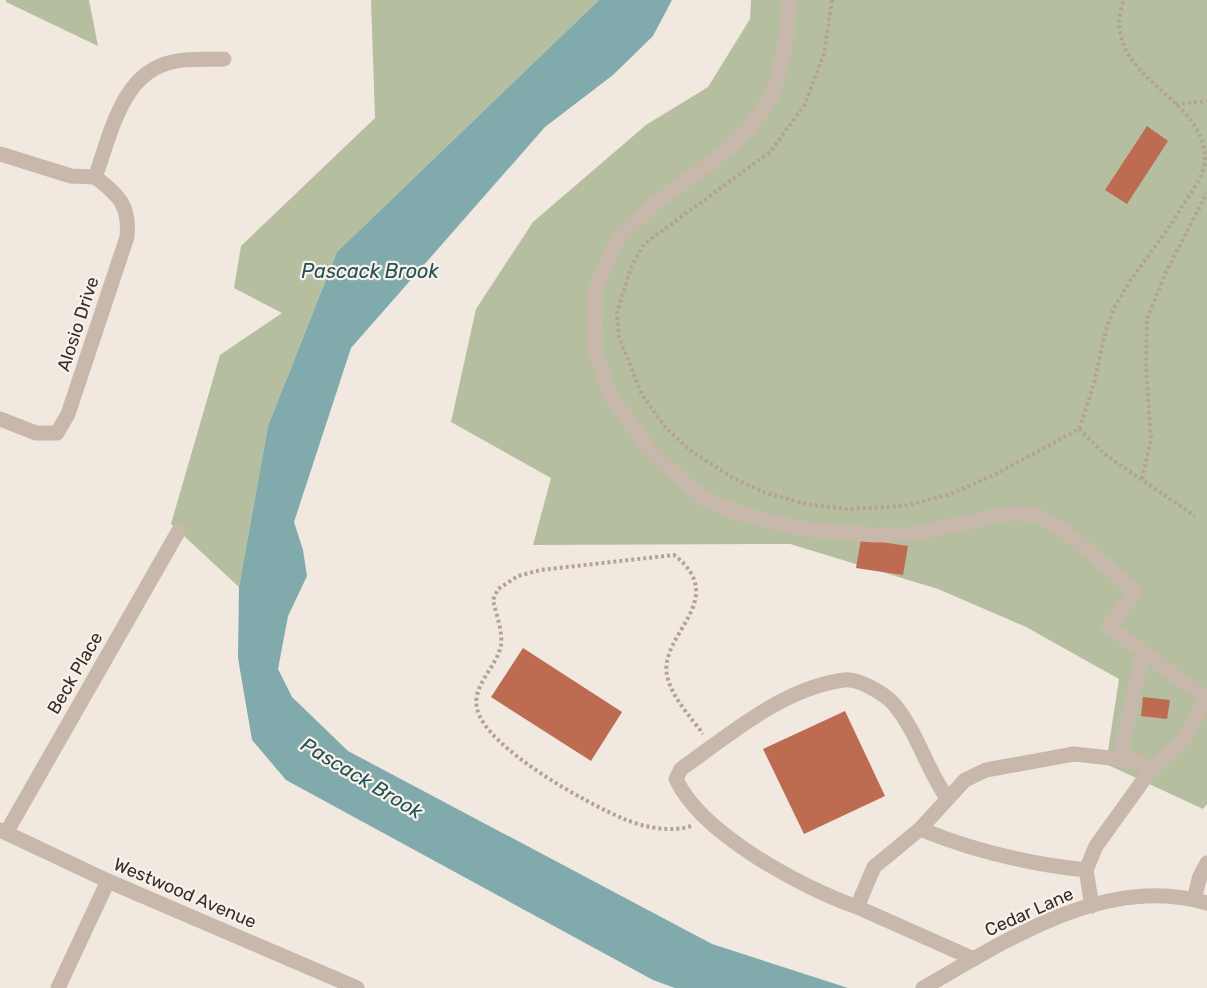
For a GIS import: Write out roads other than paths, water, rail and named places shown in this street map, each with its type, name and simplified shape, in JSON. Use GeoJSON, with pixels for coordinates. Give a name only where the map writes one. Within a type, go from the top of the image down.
{"type":"FeatureCollection","features":[{"type":"Feature","properties":{"kind":"street"},"geometry":{"type":"LineString","coordinates":[[790,0],[784,53],[772,96],[747,131],[716,159],[657,202],[618,237],[595,291],[594,347],[611,396],[650,451],[703,498],[741,514],[803,529],[874,535],[913,534],[1011,513],[1036,515],[1089,550],[1135,591],[1109,627],[1206,698],[1185,738],[1150,771],[1096,846],[1086,870],[1092,906]]}},
{"type":"Feature","properties":{"kind":"street"},"geometry":{"type":"LineString","coordinates":[[0,154],[71,176],[95,177],[125,96],[137,80],[154,68],[172,62],[224,59]]}},
{"type":"Feature","properties":{"kind":"street","name":"Alosio Drive"},"geometry":{"type":"LineString","coordinates":[[0,419],[36,433],[57,433],[68,414],[127,237],[128,218],[122,200],[95,177]]}},
{"type":"Feature","properties":{"kind":"street","name":"Beck Place"},"geometry":{"type":"LineString","coordinates":[[3,832],[178,532]]}},
{"type":"Feature","properties":{"kind":"street"},"geometry":{"type":"LineString","coordinates":[[1120,757],[1143,652]]}},
{"type":"Feature","properties":{"kind":"street"},"geometry":{"type":"LineString","coordinates":[[947,798],[938,786],[921,746],[892,702],[870,687],[846,680],[808,690],[776,704],[681,769],[676,780],[682,793],[708,819],[756,856],[800,882],[974,959]]}},
{"type":"Feature","properties":{"kind":"street"},"geometry":{"type":"LineString","coordinates":[[857,907],[874,867],[920,829],[965,780],[987,770],[1074,754],[1120,757],[1138,761],[1150,771]]}},
{"type":"Feature","properties":{"kind":"street"},"geometry":{"type":"LineString","coordinates":[[920,829],[1000,856],[1037,865],[1086,870]]}},
{"type":"Feature","properties":{"kind":"street","name":"Westwood Avenue"},"geometry":{"type":"LineString","coordinates":[[3,832],[108,881],[357,988]]}},
{"type":"Feature","properties":{"kind":"street"},"geometry":{"type":"LineString","coordinates":[[1201,901],[1200,876],[1207,862]]}},
{"type":"Feature","properties":{"kind":"street"},"geometry":{"type":"LineString","coordinates":[[58,988],[108,881]]}},
{"type":"Feature","properties":{"kind":"street","name":"Cedar Lane"},"geometry":{"type":"LineString","coordinates":[[923,988],[1028,930],[1092,906],[1158,895],[1201,901]]}},
{"type":"Feature","properties":{"kind":"water","name":"Pascack Brook"},"geometry":{"type":"Polygon","coordinates":[[[599,0],[672,0],[653,36],[613,75],[545,127],[351,348],[294,522],[303,550],[307,576],[288,616],[278,669],[292,697],[348,751],[712,944],[848,988],[675,988],[653,980],[286,780],[252,740],[238,658],[239,587],[268,426],[337,252],[599,0]]]}}]}
